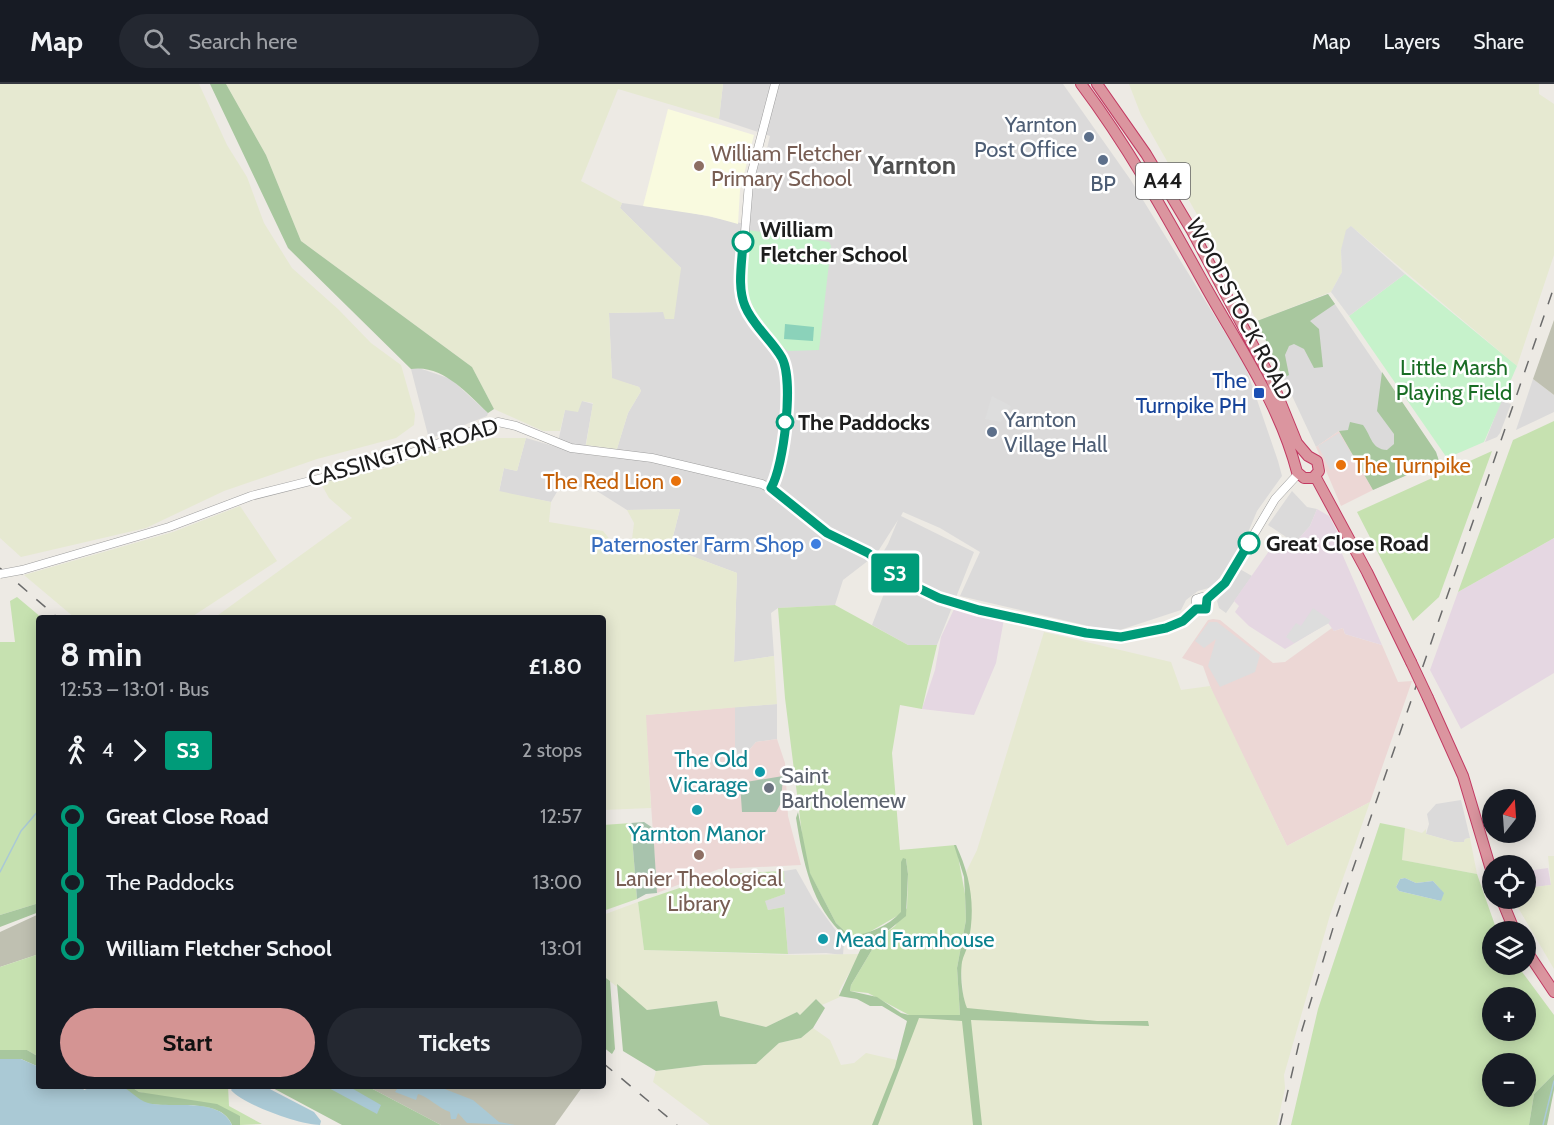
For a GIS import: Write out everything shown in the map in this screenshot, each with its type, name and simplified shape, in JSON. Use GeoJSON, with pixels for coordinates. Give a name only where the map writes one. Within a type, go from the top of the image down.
{"type":"FeatureCollection","features":[{"type":"Feature","properties":{"kind":"highway","name":"WOODSTOCK ROAD"},"geometry":{"type":"LineString","coordinates":[[1081,84],[1153,190],[1247,357],[1269,400],[1297,471]]}},
{"type":"Feature","properties":{"kind":"highway","name":"WOODSTOCK ROAD"},"geometry":{"type":"LineString","coordinates":[[1097,84],[1146,154],[1192,231],[1271,379],[1297,443],[1308,456]]}},
{"type":"Feature","properties":{"kind":"highway"},"geometry":{"type":"LineString","coordinates":[[1308,456],[1298,460],[1297,471],[1308,479],[1315,476]]}},
{"type":"Feature","properties":{"kind":"highway","name":"A44"},"geometry":{"type":"LineString","coordinates":[[1308,456],[1318,463],[1315,476],[1367,572],[1463,776],[1487,855]]}},
{"type":"Feature","properties":{"kind":"highway"},"geometry":{"type":"LineString","coordinates":[[1536,965],[1554,992]]}},
{"type":"Feature","properties":{"kind":"street"},"geometry":{"type":"LineString","coordinates":[[771,488],[778,474],[783,449],[786,374],[783,359],[745,307],[741,282],[749,183],[775,84]]}},
{"type":"Feature","properties":{"kind":"street","name":"CASSINGTON ROAD"},"geometry":{"type":"LineString","coordinates":[[0,574],[22,570],[169,527],[251,496],[386,462],[498,422],[516,426],[571,448],[651,458],[754,482],[771,488],[827,533],[868,553],[908,583],[939,598],[979,610],[1086,633],[1121,637],[1166,628],[1183,621],[1196,609],[1206,609],[1207,599],[1225,583],[1275,499],[1297,471]]}},
{"type":"Feature","properties":{"kind":"shaded area"},"geometry":{"type":"Polygon","coordinates":[[[0,84],[199,84],[227,145],[247,177],[264,223],[292,268],[338,309],[371,343],[401,365],[415,414],[414,425],[396,438],[317,459],[224,491],[146,528],[21,557],[0,538],[0,84]]]}},
{"type":"Feature","properties":{"kind":"shaded area"},"geometry":{"type":"Polygon","coordinates":[[[226,84],[723,84],[719,119],[618,89],[581,181],[622,203],[620,208],[681,268],[674,319],[665,319],[663,312],[609,313],[612,378],[639,387],[641,391],[628,413],[617,449],[586,445],[593,403],[582,401],[578,412],[565,410],[560,431],[543,431],[494,409],[472,367],[301,241],[266,155],[226,84]]]}},
{"type":"Feature","properties":{"kind":"shaded area"},"geometry":{"type":"Polygon","coordinates":[[[723,84],[1063,84],[1130,179],[1245,365],[1278,461],[1282,476],[1257,511],[1239,554],[1212,587],[1198,591],[1186,600],[1181,610],[1114,632],[960,596],[980,552],[940,528],[903,512],[901,516],[974,552],[937,645],[908,645],[872,625],[885,591],[870,574],[888,544],[898,520],[877,553],[832,539],[869,560],[843,580],[835,605],[778,608],[771,613],[774,656],[734,662],[737,573],[670,548],[680,509],[627,510],[592,488],[561,485],[551,502],[499,492],[504,468],[517,471],[526,438],[557,447],[565,410],[582,401],[593,404],[584,454],[614,458],[628,413],[641,391],[639,387],[612,379],[609,313],[664,312],[681,268],[620,208],[622,203],[687,212],[750,225],[751,187],[758,161],[764,161],[770,136],[719,119],[723,84]]]}},
{"type":"Feature","properties":{"kind":"shaded area"},"geometry":{"type":"Polygon","coordinates":[[[1129,84],[1539,84],[1539,94],[1554,104],[1554,255],[1517,366],[1351,226],[1341,250],[1342,272],[1331,292],[1257,321],[1141,115],[1129,84]]]}},
{"type":"Feature","properties":{"kind":"shaded area","name":"William Fletcher Primary School"},"geometry":{"type":"Polygon","coordinates":[[[668,109],[754,135],[740,190],[738,224],[709,216],[643,206],[668,109]]]}},
{"type":"Feature","properties":{"kind":"shaded area"},"geometry":{"type":"Polygon","coordinates":[[[1351,226],[1405,274],[1349,316],[1331,292],[1342,272],[1341,250],[1346,230],[1351,226]]]}},
{"type":"Feature","properties":{"kind":"shaded area"},"geometry":{"type":"Polygon","coordinates":[[[1328,294],[1436,452],[1439,461],[1373,490],[1339,431],[1316,447],[1257,321],[1328,294]]]}},
{"type":"Feature","properties":{"kind":"shaded area"},"geometry":{"type":"Polygon","coordinates":[[[1554,320],[1554,395],[1533,379],[1554,320]]]}},
{"type":"Feature","properties":{"kind":"shaded area"},"geometry":{"type":"Polygon","coordinates":[[[419,368],[451,379],[488,413],[487,416],[429,439],[411,369],[419,368]]]}},
{"type":"Feature","properties":{"kind":"shaded area"},"geometry":{"type":"Polygon","coordinates":[[[1533,379],[1554,395],[1554,412],[1516,430],[1533,379]]]}},
{"type":"Feature","properties":{"kind":"shaded area","name":"Yarnton Village Hall"},"geometry":{"type":"Polygon","coordinates":[[[992,396],[1011,406],[1001,422],[985,419],[992,396]]]}},
{"type":"Feature","properties":{"kind":"shaded area"},"geometry":{"type":"Polygon","coordinates":[[[1501,401],[1511,404],[1500,433],[1497,437],[1485,442],[1501,401]]]}},
{"type":"Feature","properties":{"kind":"shaded area","name":"The Turnpike"},"geometry":{"type":"Polygon","coordinates":[[[1339,431],[1373,490],[1341,506],[1316,447],[1339,431]]]}},
{"type":"Feature","properties":{"kind":"shaded area","name":"The Turnpike"},"geometry":{"type":"Polygon","coordinates":[[[1339,433],[1354,458],[1330,470],[1318,446],[1339,433]]]}},
{"type":"Feature","properties":{"kind":"shaded area"},"geometry":{"type":"Polygon","coordinates":[[[493,438],[526,438],[517,471],[504,468],[499,491],[551,502],[549,522],[603,531],[616,547],[631,547],[634,523],[627,510],[680,509],[670,548],[737,573],[734,662],[774,656],[777,704],[646,715],[651,808],[606,810],[606,615],[218,615],[352,518],[329,498],[320,482],[391,467],[436,450],[493,438]]]}},
{"type":"Feature","properties":{"kind":"shaded area"},"geometry":{"type":"Polygon","coordinates":[[[1292,491],[1307,507],[1317,509],[1310,526],[1295,543],[1268,525],[1292,491]]]}},
{"type":"Feature","properties":{"kind":"shaded area"},"geometry":{"type":"Polygon","coordinates":[[[240,506],[277,561],[195,615],[71,615],[24,575],[173,532],[240,506]]]}},
{"type":"Feature","properties":{"kind":"shaded area"},"geometry":{"type":"Polygon","coordinates":[[[1317,509],[1329,516],[1340,537],[1336,540],[1382,645],[1345,634],[1343,628],[1334,631],[1328,623],[1285,649],[1249,626],[1235,612],[1239,606],[1234,601],[1276,541],[1283,546],[1286,542],[1293,545],[1310,526],[1317,509]]]}},
{"type":"Feature","properties":{"kind":"shaded area"},"geometry":{"type":"Polygon","coordinates":[[[1554,538],[1554,673],[1461,729],[1430,670],[1458,592],[1554,538]]]}},
{"type":"Feature","properties":{"kind":"shaded area"},"geometry":{"type":"Polygon","coordinates":[[[1238,568],[1252,576],[1226,613],[1219,608],[1217,601],[1238,568]]]}},
{"type":"Feature","properties":{"kind":"shaded area"},"geometry":{"type":"Polygon","coordinates":[[[955,607],[1004,619],[996,663],[974,715],[922,709],[935,670],[941,637],[955,607]]]}},
{"type":"Feature","properties":{"kind":"shaded area"},"geometry":{"type":"Polygon","coordinates":[[[1313,608],[1330,620],[1329,623],[1294,643],[1286,637],[1296,623],[1301,626],[1313,608]]]}},
{"type":"Feature","properties":{"kind":"shaded area"},"geometry":{"type":"Polygon","coordinates":[[[1208,620],[1220,620],[1273,663],[1285,662],[1332,628],[1334,631],[1343,628],[1345,634],[1382,645],[1398,682],[1412,681],[1370,802],[1287,846],[1213,694],[1203,666],[1182,658],[1208,620]]]}},
{"type":"Feature","properties":{"kind":"shaded area"},"geometry":{"type":"Polygon","coordinates":[[[1209,622],[1217,622],[1260,655],[1255,672],[1220,687],[1208,666],[1216,639],[1204,648],[1195,641],[1209,622]]]}},
{"type":"Feature","properties":{"kind":"shaded area"},"geometry":{"type":"Polygon","coordinates":[[[1044,632],[1171,662],[1181,690],[1210,686],[1287,846],[1370,802],[1330,915],[1284,1075],[1285,1088],[1277,1125],[710,1125],[653,1082],[656,1071],[704,1065],[756,1064],[779,1043],[801,1038],[813,1028],[830,1040],[841,1065],[854,1063],[866,1053],[901,1061],[915,1018],[965,1018],[960,957],[970,939],[966,872],[977,850],[1044,632]]]}},
{"type":"Feature","properties":{"kind":"shaded area"},"geometry":{"type":"Polygon","coordinates":[[[777,704],[777,739],[756,742],[744,756],[735,757],[735,707],[777,704]]]}},
{"type":"Feature","properties":{"kind":"shaded area","name":"Yarnton Manor"},"geometry":{"type":"Polygon","coordinates":[[[735,707],[735,757],[744,756],[756,742],[777,739],[785,763],[788,816],[801,865],[719,869],[657,893],[645,715],[735,707]]]}},
{"type":"Feature","properties":{"kind":"shaded area"},"geometry":{"type":"Polygon","coordinates":[[[783,776],[781,803],[776,812],[742,812],[740,783],[783,776]]]}},
{"type":"Feature","properties":{"kind":"shaded area"},"geometry":{"type":"Polygon","coordinates":[[[1461,800],[1470,838],[1465,839],[1464,842],[1454,842],[1426,834],[1429,824],[1427,814],[1436,804],[1461,800]]]}},
{"type":"Feature","properties":{"kind":"shaded area"},"geometry":{"type":"Polygon","coordinates":[[[644,822],[653,828],[657,893],[646,894],[637,899],[631,823],[644,822]]]}},
{"type":"Feature","properties":{"kind":"shaded area"},"geometry":{"type":"Polygon","coordinates":[[[1405,828],[1422,833],[1426,829],[1426,834],[1454,842],[1464,842],[1465,839],[1470,838],[1477,874],[1402,860],[1405,828]]]}},
{"type":"Feature","properties":{"kind":"shaded area"},"geometry":{"type":"Polygon","coordinates":[[[1548,856],[1554,856],[1554,969],[1536,938],[1536,921],[1526,921],[1519,909],[1536,909],[1536,887],[1551,885],[1548,856]]]}},
{"type":"Feature","properties":{"kind":"shaded area"},"geometry":{"type":"Polygon","coordinates":[[[1548,868],[1551,885],[1536,887],[1536,870],[1548,868]]]}},
{"type":"Feature","properties":{"kind":"shaded area"},"geometry":{"type":"Polygon","coordinates":[[[796,869],[813,899],[844,942],[843,955],[788,954],[784,907],[768,910],[764,901],[785,894],[784,871],[796,869]]]}},
{"type":"Feature","properties":{"kind":"shaded area"},"geometry":{"type":"Polygon","coordinates":[[[638,902],[644,950],[795,955],[860,954],[839,991],[840,997],[822,1005],[816,999],[800,1015],[797,1012],[766,1027],[720,1016],[717,1001],[647,1010],[606,978],[606,914],[638,902]]]}},
{"type":"Feature","properties":{"kind":"shaded area"},"geometry":{"type":"Polygon","coordinates":[[[36,915],[36,955],[0,967],[0,932],[36,915]]]}},
{"type":"Feature","properties":{"kind":"shaded area"},"geometry":{"type":"Polygon","coordinates":[[[373,1089],[581,1089],[555,1125],[441,1125],[373,1089]]]}},
{"type":"Feature","properties":{"kind":"green space"},"geometry":{"type":"Polygon","coordinates":[[[210,84],[226,84],[266,155],[301,241],[472,367],[494,409],[488,413],[463,389],[443,375],[433,371],[411,369],[288,248],[210,84]]]}},
{"type":"Feature","properties":{"kind":"green space"},"geometry":{"type":"Polygon","coordinates":[[[748,230],[829,242],[831,246],[819,350],[788,351],[760,319],[753,307],[746,284],[748,230]]]}},
{"type":"Feature","properties":{"kind":"green space","name":"Little Marsh Playing Field"},"geometry":{"type":"Polygon","coordinates":[[[1405,274],[1517,366],[1484,442],[1447,458],[1349,316],[1405,274]]]}},
{"type":"Feature","properties":{"kind":"green space"},"geometry":{"type":"Polygon","coordinates":[[[1328,294],[1335,304],[1310,321],[1319,329],[1323,367],[1314,368],[1304,349],[1294,344],[1289,346],[1285,355],[1289,375],[1283,378],[1257,321],[1328,294]]]}},
{"type":"Feature","properties":{"kind":"green space"},"geometry":{"type":"Polygon","coordinates":[[[785,324],[814,327],[813,341],[784,339],[785,324]]]}},
{"type":"Feature","properties":{"kind":"green space"},"geometry":{"type":"Polygon","coordinates":[[[1382,372],[1436,452],[1439,461],[1373,490],[1339,431],[1348,430],[1350,422],[1363,425],[1372,442],[1378,447],[1387,450],[1394,444],[1394,434],[1377,411],[1382,372]]]}},
{"type":"Feature","properties":{"kind":"green space"},"geometry":{"type":"Polygon","coordinates":[[[1554,421],[1554,538],[1458,592],[1513,440],[1554,421]]]}},
{"type":"Feature","properties":{"kind":"green space"},"geometry":{"type":"Polygon","coordinates":[[[1492,451],[1439,597],[1413,621],[1357,512],[1492,451]]]}},
{"type":"Feature","properties":{"kind":"green space"},"geometry":{"type":"Polygon","coordinates":[[[17,597],[38,615],[36,615],[36,904],[0,915],[0,642],[15,642],[10,601],[17,597]]]}},
{"type":"Feature","properties":{"kind":"green space"},"geometry":{"type":"Polygon","coordinates":[[[835,605],[908,645],[937,645],[922,709],[900,705],[892,753],[900,850],[956,845],[965,894],[966,920],[957,968],[960,1015],[909,1015],[868,993],[850,991],[851,985],[879,938],[895,926],[907,908],[906,859],[904,912],[866,934],[850,936],[836,923],[806,866],[785,698],[778,608],[835,605]]]}},
{"type":"Feature","properties":{"kind":"green space"},"geometry":{"type":"Polygon","coordinates":[[[798,812],[810,873],[836,923],[850,936],[878,928],[901,912],[901,862],[903,858],[906,859],[908,874],[906,916],[879,938],[851,985],[850,991],[877,997],[901,1013],[909,1015],[960,1015],[957,968],[966,920],[964,877],[954,845],[956,845],[965,869],[972,905],[970,931],[961,967],[967,1008],[1097,1021],[1148,1021],[1149,1026],[971,1020],[982,1125],[973,1125],[962,1021],[919,1018],[878,1125],[872,1125],[895,1067],[907,1021],[882,1006],[870,1006],[857,999],[839,996],[862,946],[846,937],[834,925],[817,898],[810,882],[802,851],[796,818],[798,812]]]}},
{"type":"Feature","properties":{"kind":"green space"},"geometry":{"type":"Polygon","coordinates":[[[631,823],[637,899],[606,910],[606,825],[631,823]]]}},
{"type":"Feature","properties":{"kind":"green space"},"geometry":{"type":"Polygon","coordinates":[[[1380,823],[1405,828],[1402,860],[1477,874],[1482,888],[1482,909],[1489,909],[1493,921],[1482,921],[1482,975],[1524,975],[1533,987],[1482,987],[1482,1041],[1536,1041],[1536,991],[1554,1015],[1554,1074],[1536,1092],[1536,1053],[1482,1053],[1482,1107],[1532,1107],[1529,1125],[1291,1125],[1318,1009],[1380,823]],[[1405,878],[1400,879],[1396,887],[1399,891],[1441,901],[1441,890],[1433,881],[1416,883],[1405,878]]]}},
{"type":"Feature","properties":{"kind":"green space"},"geometry":{"type":"Polygon","coordinates":[[[784,871],[785,894],[765,901],[768,910],[784,907],[788,954],[644,950],[638,902],[721,874],[784,871]]]}},
{"type":"Feature","properties":{"kind":"green space"},"geometry":{"type":"Polygon","coordinates":[[[36,904],[36,913],[0,927],[0,915],[36,904]]]}},
{"type":"Feature","properties":{"kind":"green space"},"geometry":{"type":"Polygon","coordinates":[[[36,955],[36,1055],[27,1050],[0,1050],[0,967],[36,955]]]}},
{"type":"Feature","properties":{"kind":"green space"},"geometry":{"type":"Polygon","coordinates":[[[606,978],[610,981],[615,1049],[612,1054],[606,1049],[606,978]]]}},
{"type":"Feature","properties":{"kind":"green space"},"geometry":{"type":"Polygon","coordinates":[[[617,984],[647,1010],[717,1001],[720,1016],[766,1027],[797,1012],[800,1015],[816,999],[825,1008],[813,1028],[801,1038],[779,1043],[756,1064],[704,1065],[656,1071],[623,1051],[617,984]]]}},
{"type":"Feature","properties":{"kind":"green space"},"geometry":{"type":"Polygon","coordinates":[[[0,1050],[27,1050],[36,1055],[36,1066],[21,1059],[0,1059],[0,1050]]]}},
{"type":"Feature","properties":{"kind":"green space"},"geometry":{"type":"Polygon","coordinates":[[[1554,1074],[1554,1090],[1547,1125],[1529,1125],[1532,1107],[1536,1107],[1536,1092],[1554,1074]]]}},
{"type":"Feature","properties":{"kind":"green space"},"geometry":{"type":"Polygon","coordinates":[[[125,1089],[217,1104],[240,1116],[240,1125],[232,1125],[218,1110],[207,1107],[149,1104],[134,1097],[125,1089]]]}},
{"type":"Feature","properties":{"kind":"green space"},"geometry":{"type":"Polygon","coordinates":[[[134,1089],[228,1089],[229,1106],[262,1124],[240,1125],[240,1116],[134,1089]]]}},
{"type":"Feature","properties":{"kind":"green space"},"geometry":{"type":"Polygon","coordinates":[[[275,1089],[373,1089],[441,1125],[342,1125],[275,1089]]]}},
{"type":"Feature","properties":{"kind":"water"},"geometry":{"type":"Polygon","coordinates":[[[1405,878],[1416,883],[1433,881],[1444,893],[1441,901],[1399,891],[1396,887],[1400,879],[1405,878]]]}},
{"type":"Feature","properties":{"kind":"water"},"geometry":{"type":"Polygon","coordinates":[[[0,1059],[21,1059],[36,1066],[36,1089],[126,1089],[140,1100],[148,1103],[194,1105],[217,1110],[226,1116],[232,1125],[0,1125],[0,1059]]]}},
{"type":"Feature","properties":{"kind":"water"},"geometry":{"type":"Polygon","coordinates":[[[270,1089],[314,1112],[321,1121],[320,1125],[299,1122],[260,1108],[231,1090],[270,1089]]]}},
{"type":"Feature","properties":{"kind":"water"},"geometry":{"type":"Polygon","coordinates":[[[331,1089],[353,1089],[381,1105],[377,1114],[331,1089]]]}},
{"type":"Feature","properties":{"kind":"water"},"geometry":{"type":"Polygon","coordinates":[[[397,1089],[445,1089],[473,1100],[499,1122],[515,1125],[467,1123],[458,1113],[456,1119],[451,1119],[450,1112],[422,1095],[418,1094],[416,1100],[395,1092],[397,1089]]]}},
{"type":"Feature","properties":{"kind":"waterway"},"geometry":{"type":"LineString","coordinates":[[0,872],[21,831],[36,814]]}},
{"type":"Feature","properties":{"kind":"waterway"},"geometry":{"type":"LineString","coordinates":[[1543,1125],[1554,1081]]}},
{"type":"Feature","properties":{"kind":"railway"},"geometry":{"type":"LineString","coordinates":[[1280,1125],[1302,1030],[1337,915],[1554,287]]}},
{"type":"Feature","properties":{"kind":"railway"},"geometry":{"type":"LineString","coordinates":[[0,568],[55,615]]}},
{"type":"Feature","properties":{"kind":"railway"},"geometry":{"type":"LineString","coordinates":[[606,1066],[677,1125]]}},
{"type":"Feature","properties":{"kind":"bus line","name":"S3"},"geometry":{"type":"LineString","coordinates":[[743,242],[741,287],[745,307],[783,359],[786,374],[783,449],[778,474],[771,488],[827,533],[877,558],[908,583],[939,598],[987,612],[1104,637],[1121,637],[1152,633],[1183,621],[1196,609],[1202,611],[1206,609],[1209,604],[1207,599],[1225,583],[1249,543]]}},
{"type":"Feature","properties":{"kind":"place","name":"Yarnton Post Office"},"geometry":{"type":"Point","coordinates":[1089,137]}},
{"type":"Feature","properties":{"kind":"place","name":"BP"},"geometry":{"type":"Point","coordinates":[1103,160]}},
{"type":"Feature","properties":{"kind":"place","name":"William Fletcher Primary School"},"geometry":{"type":"Point","coordinates":[699,166]}},
{"type":"Feature","properties":{"kind":"place","name":"William Fletcher School"},"geometry":{"type":"Point","coordinates":[743,242]}},
{"type":"Feature","properties":{"kind":"place","name":"The Turnpike PH"},"geometry":{"type":"Point","coordinates":[1259,393]}},
{"type":"Feature","properties":{"kind":"place","name":"The Paddocks"},"geometry":{"type":"Point","coordinates":[785,422]}},
{"type":"Feature","properties":{"kind":"place","name":"Yarnton Village Hall"},"geometry":{"type":"Point","coordinates":[992,432]}},
{"type":"Feature","properties":{"kind":"place","name":"The Turnpike"},"geometry":{"type":"Point","coordinates":[1341,465]}},
{"type":"Feature","properties":{"kind":"place","name":"The Red Lion"},"geometry":{"type":"Point","coordinates":[676,481]}},
{"type":"Feature","properties":{"kind":"place","name":"Great Close Road"},"geometry":{"type":"Point","coordinates":[1249,543]}},
{"type":"Feature","properties":{"kind":"place","name":"Paternoster Farm Shop"},"geometry":{"type":"Point","coordinates":[816,544]}},
{"type":"Feature","properties":{"kind":"place","name":"The Old Vicarage"},"geometry":{"type":"Point","coordinates":[760,772]}},
{"type":"Feature","properties":{"kind":"place","name":"Saint Bartholemew"},"geometry":{"type":"Point","coordinates":[769,788]}},
{"type":"Feature","properties":{"kind":"place","name":"Yarnton Manor"},"geometry":{"type":"Point","coordinates":[697,810]}},
{"type":"Feature","properties":{"kind":"place","name":"Lanier Theological Library"},"geometry":{"type":"Point","coordinates":[699,855]}},
{"type":"Feature","properties":{"kind":"place","name":"Mead Farmhouse"},"geometry":{"type":"Point","coordinates":[823,939]}},
{"type":"Feature","properties":{"kind":"district","name":"Yarnton"},"geometry":{"type":"Point","coordinates":[912,165]}}]}
